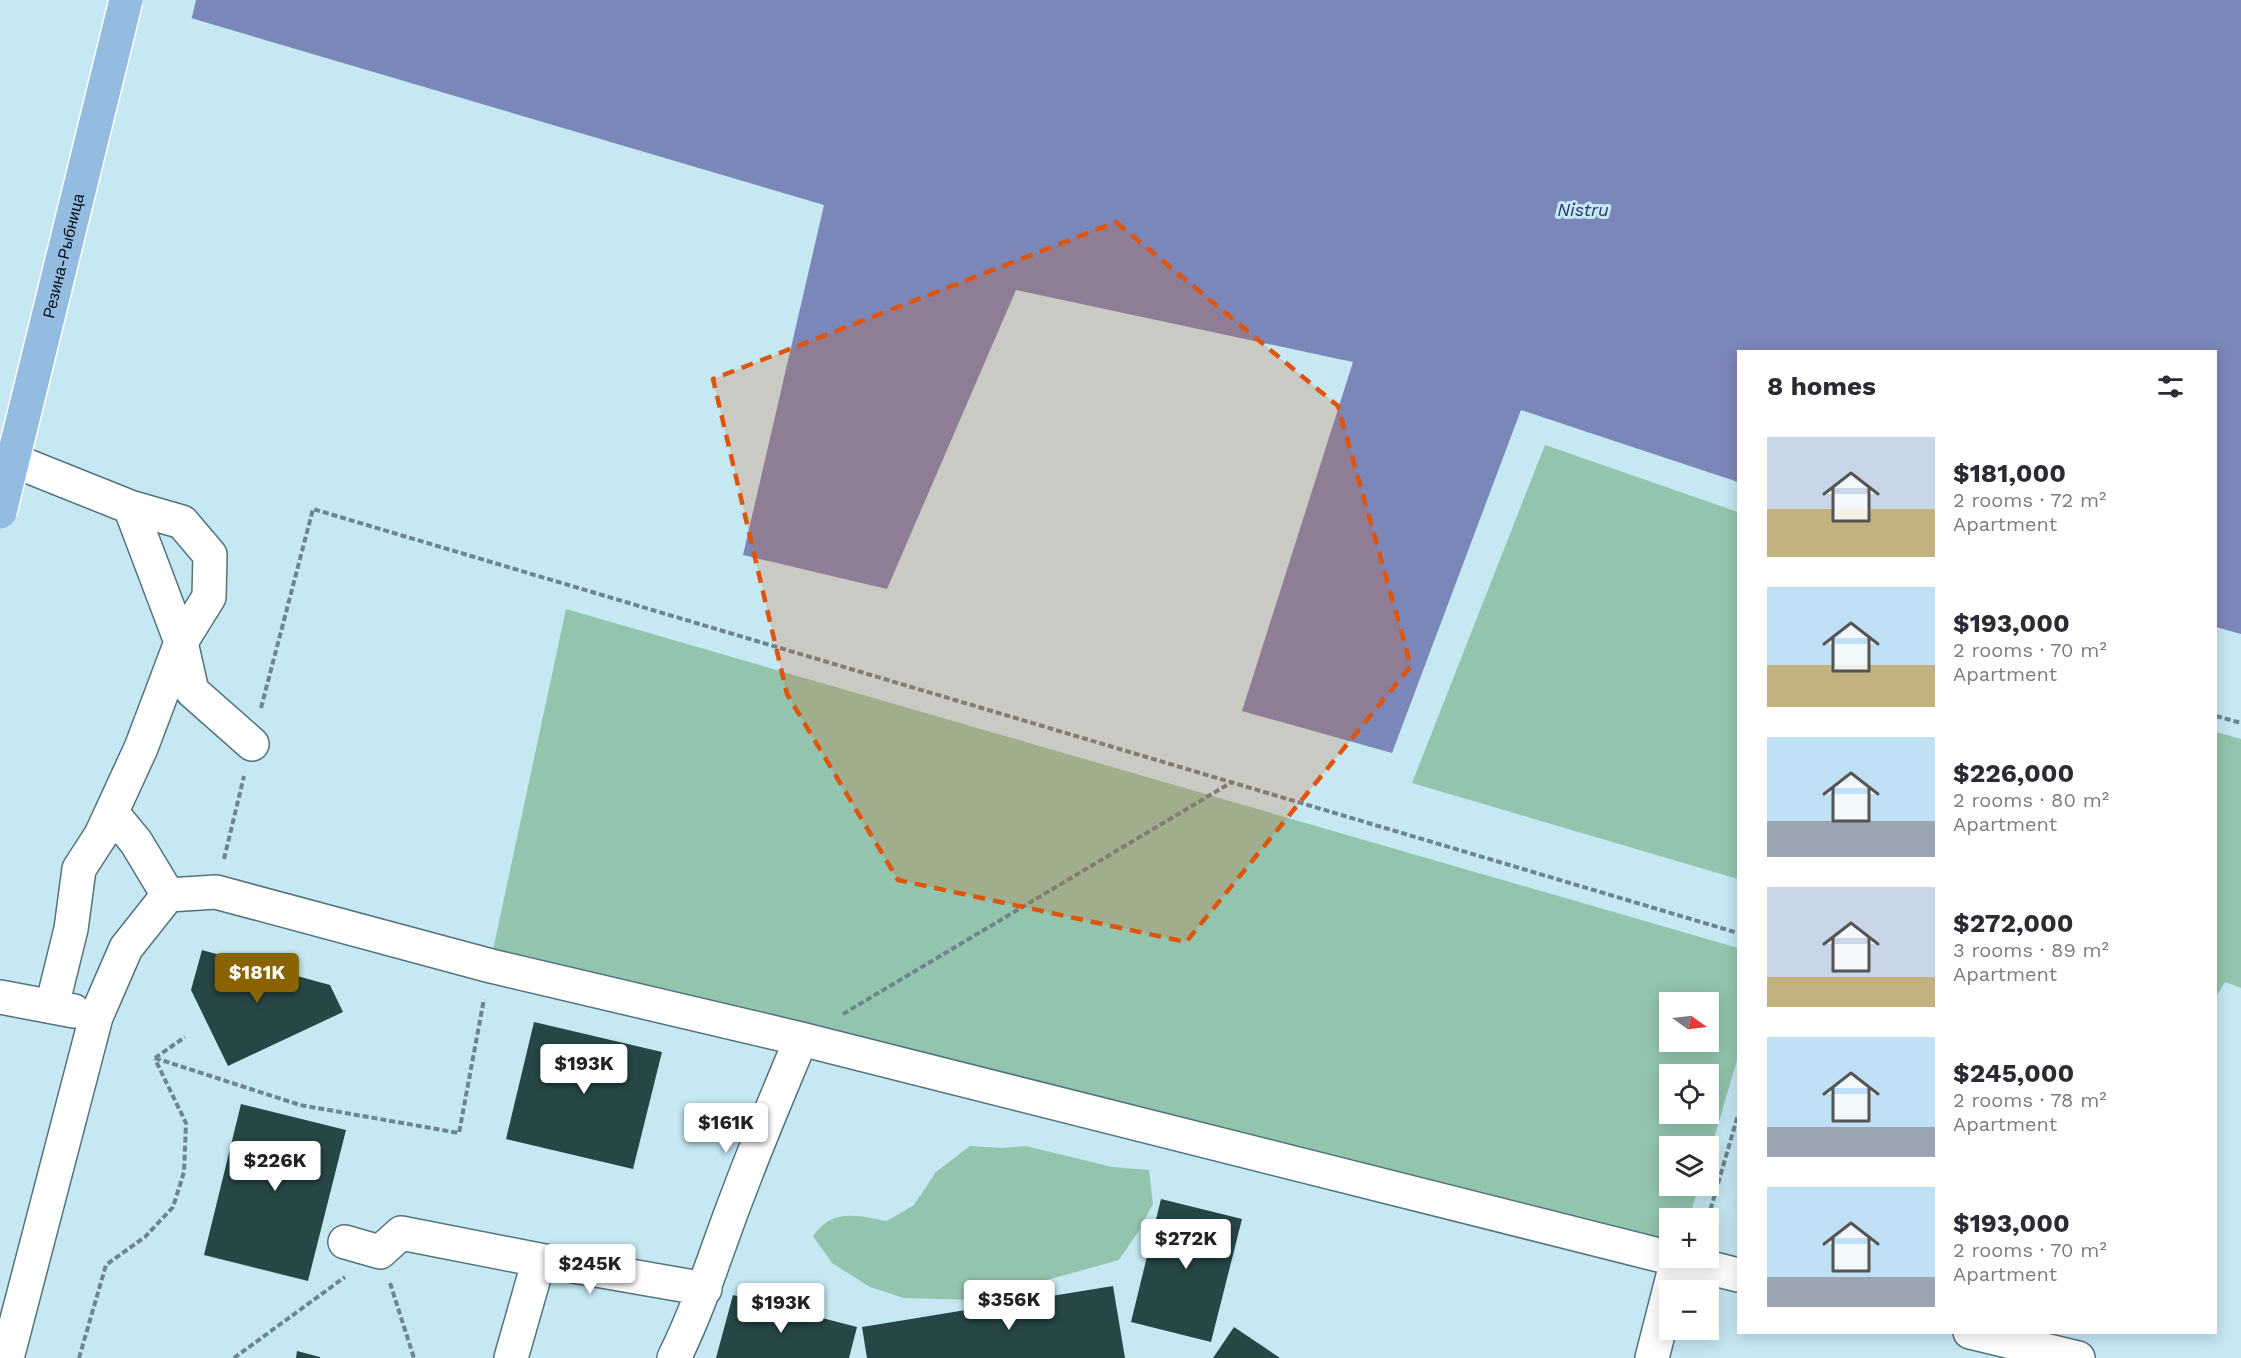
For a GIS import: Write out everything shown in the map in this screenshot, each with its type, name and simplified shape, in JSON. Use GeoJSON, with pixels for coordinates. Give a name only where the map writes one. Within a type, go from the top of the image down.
{"type":"FeatureCollection","features":[{"type":"Feature","properties":{"kind":"main road","name":"Резина-Рыбница"},"geometry":{"type":"LineString","coordinates":[[0,512],[126,0]]}},
{"type":"Feature","properties":{"kind":"street"},"geometry":{"type":"LineString","coordinates":[[0,455],[130,507],[182,522],[210,555],[209,597],[181,642],[141,748],[112,813],[79,869],[71,929],[52,1006]]}},
{"type":"Feature","properties":{"kind":"street"},"geometry":{"type":"LineString","coordinates":[[130,507],[181,642],[192,691],[252,744]]}},
{"type":"Feature","properties":{"kind":"street"},"geometry":{"type":"LineString","coordinates":[[112,813],[136,842],[168,895]]}},
{"type":"Feature","properties":{"kind":"street"},"geometry":{"type":"LineString","coordinates":[[8,1358],[96,1017],[126,948],[168,895],[216,892],[491,966],[801,1039],[1659,1255]]}},
{"type":"Feature","properties":{"kind":"street"},"geometry":{"type":"LineString","coordinates":[[0,997],[96,1017]]}},
{"type":"Feature","properties":{"kind":"street"},"geometry":{"type":"LineString","coordinates":[[674,1358],[705,1289],[738,1193],[801,1039]]}},
{"type":"Feature","properties":{"kind":"street"},"geometry":{"type":"LineString","coordinates":[[345,1242],[380,1252],[401,1233],[705,1289]]}},
{"type":"Feature","properties":{"kind":"street"},"geometry":{"type":"LineString","coordinates":[[511,1358],[539,1260]]}},
{"type":"Feature","properties":{"kind":"street"},"geometry":{"type":"LineString","coordinates":[[1652,1358],[1675,1268]]}},
{"type":"Feature","properties":{"kind":"street"},"geometry":{"type":"LineString","coordinates":[[1710,1268],[1737,1275]]}},
{"type":"Feature","properties":{"kind":"street"},"geometry":{"type":"LineString","coordinates":[[1978,1334],[2078,1358]]}},
{"type":"Feature","properties":{"kind":"path"},"geometry":{"type":"LineString","coordinates":[[216,892],[313,509],[1737,933]]}},
{"type":"Feature","properties":{"kind":"path"},"geometry":{"type":"LineString","coordinates":[[2217,716],[2241,723]]}},
{"type":"Feature","properties":{"kind":"path"},"geometry":{"type":"LineString","coordinates":[[801,1039],[1232,782]]}},
{"type":"Feature","properties":{"kind":"path"},"geometry":{"type":"LineString","coordinates":[[155,1058],[300,1105],[459,1133],[491,966]]}},
{"type":"Feature","properties":{"kind":"path"},"geometry":{"type":"LineString","coordinates":[[155,1058],[185,1038]]}},
{"type":"Feature","properties":{"kind":"path"},"geometry":{"type":"LineString","coordinates":[[80,1358],[106,1265],[145,1236],[173,1207],[184,1172],[186,1123],[155,1058]]}},
{"type":"Feature","properties":{"kind":"path"},"geometry":{"type":"LineString","coordinates":[[1711,1208],[1737,1118]]}},
{"type":"Feature","properties":{"kind":"path"},"geometry":{"type":"LineString","coordinates":[[234,1358],[380,1252],[414,1358]]}},
{"type":"Feature","properties":{"kind":"highlighted area"},"geometry":{"type":"Polygon","coordinates":[[[1116,222],[1338,406],[1411,666],[1186,942],[898,880],[787,694],[713,379],[1116,222]]]}},
{"type":"Feature","properties":{"kind":"green space"},"geometry":{"type":"Polygon","coordinates":[[[1545,445],[1737,512],[1737,879],[1412,783],[1545,445]]]}},
{"type":"Feature","properties":{"kind":"green space"},"geometry":{"type":"Polygon","coordinates":[[[566,609],[1737,948],[1737,1060],[1719,1121],[1719,1064],[1659,1064],[1659,1124],[1718,1124],[1715,1136],[1659,1136],[1659,1196],[1696,1196],[1692,1208],[1659,1208],[1659,1242],[493,950],[566,609]]]}},
{"type":"Feature","properties":{"kind":"green space"},"geometry":{"type":"Polygon","coordinates":[[[2217,732],[2241,739],[2241,988],[2225,982],[2217,995],[2217,732]]]}},
{"type":"Feature","properties":{"kind":"green space"},"geometry":{"type":"Polygon","coordinates":[[[970,1146],[1002,1148],[1026,1146],[1112,1167],[1149,1170],[1153,1204],[1119,1260],[975,1300],[904,1298],[870,1287],[832,1263],[813,1236],[821,1227],[838,1217],[856,1216],[887,1221],[914,1205],[936,1172],[970,1146]]]}},
{"type":"Feature","properties":{"kind":"water","name":"Nistru"},"geometry":{"type":"Polygon","coordinates":[[[130,0],[2241,0],[2241,634],[2217,627],[2217,350],[1737,350],[1737,482],[1521,410],[1392,753],[1242,711],[1353,362],[1016,290],[887,589],[743,555],[824,205],[130,0]]]}},
{"type":"Feature","properties":{"kind":"pier"},"geometry":{"type":"Polygon","coordinates":[[[127,0],[196,0],[191,21],[129,3],[127,0]]]}},
{"type":"Feature","properties":{"kind":"building"},"geometry":{"type":"Polygon","coordinates":[[[202,950],[330,985],[343,1012],[228,1066],[191,990],[202,950]]]}},
{"type":"Feature","properties":{"kind":"building"},"geometry":{"type":"Polygon","coordinates":[[[534,1022],[662,1052],[633,1169],[506,1139],[534,1022]]]}},
{"type":"Feature","properties":{"kind":"building"},"geometry":{"type":"Polygon","coordinates":[[[241,1104],[346,1130],[308,1281],[204,1255],[241,1104]]]}},
{"type":"Feature","properties":{"kind":"building"},"geometry":{"type":"Polygon","coordinates":[[[1161,1199],[1242,1219],[1211,1342],[1131,1322],[1161,1199]]]}},
{"type":"Feature","properties":{"kind":"building"},"geometry":{"type":"Polygon","coordinates":[[[1113,1286],[1125,1358],[867,1358],[862,1327],[1113,1286]]]}},
{"type":"Feature","properties":{"kind":"building"},"geometry":{"type":"Polygon","coordinates":[[[733,1295],[857,1327],[849,1358],[716,1358],[733,1295]]]}},
{"type":"Feature","properties":{"kind":"building"},"geometry":{"type":"Polygon","coordinates":[[[1234,1327],[1280,1358],[1213,1358],[1234,1327]]]}},
{"type":"Feature","properties":{"kind":"building"},"geometry":{"type":"Polygon","coordinates":[[[297,1351],[320,1357],[320,1358],[296,1358],[297,1351]]]}}]}
